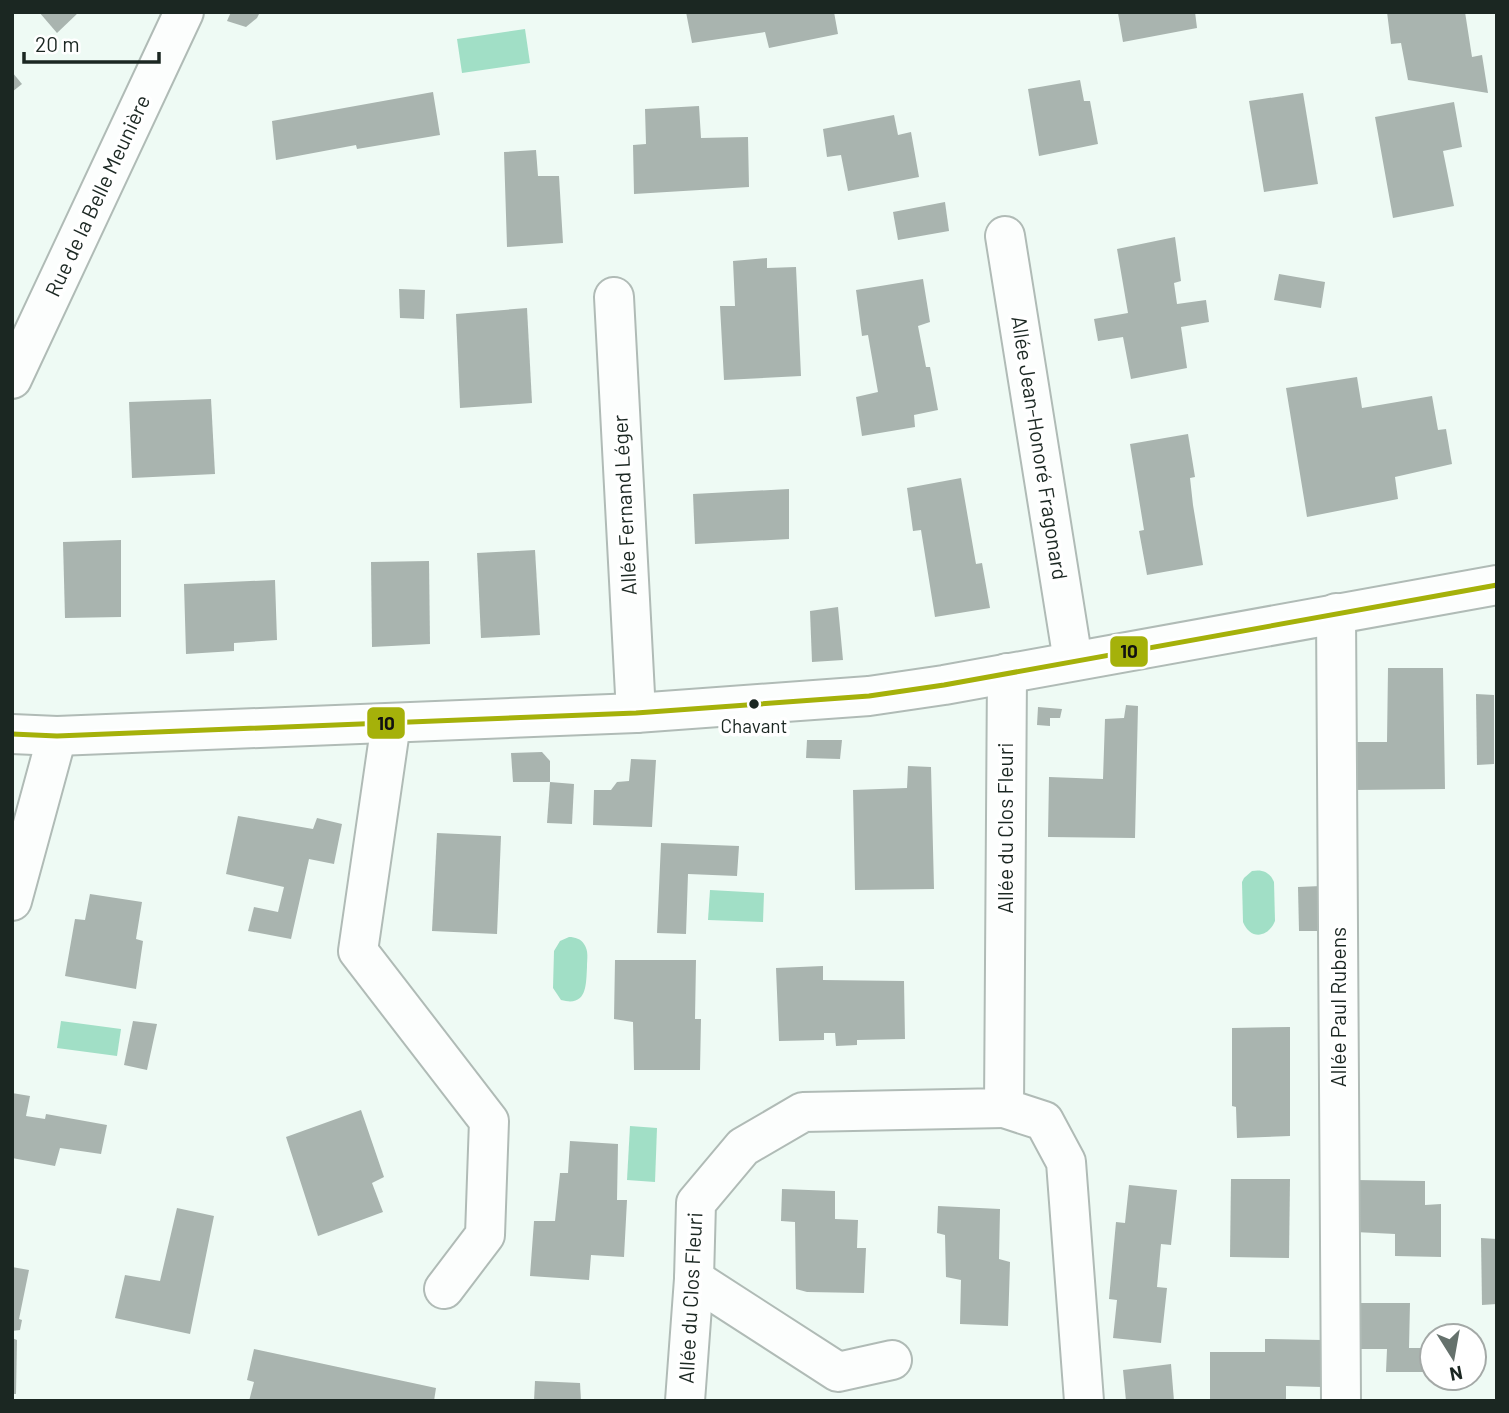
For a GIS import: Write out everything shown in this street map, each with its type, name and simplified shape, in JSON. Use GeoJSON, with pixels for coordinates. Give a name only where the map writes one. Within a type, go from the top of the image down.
{"type":"FeatureCollection","features":[{"type":"Feature","properties":{"kind":"street","name":"Rue de la Belle Meunière"},"geometry":{"type":"LineString","coordinates":[[12,379],[184,12]]}},
{"type":"Feature","properties":{"kind":"street","name":"Allée Jean-Honoré Fragonard"},"geometry":{"type":"LineString","coordinates":[[1005,236],[1073,661]]}},
{"type":"Feature","properties":{"kind":"street","name":"Allée Fernand Léger"},"geometry":{"type":"LineString","coordinates":[[614,297],[636,713]]}},
{"type":"Feature","properties":{"kind":"street"},"geometry":{"type":"LineString","coordinates":[[12,734],[57,736],[636,713],[869,696],[944,685],[1497,585]]}},
{"type":"Feature","properties":{"kind":"street","name":"Allée Paul Rubens"},"geometry":{"type":"LineString","coordinates":[[1336,613],[1341,1401]]}},
{"type":"Feature","properties":{"kind":"street","name":"Allée du Clos Fleuri"},"geometry":{"type":"LineString","coordinates":[[1004,1108],[1007,673]]}},
{"type":"Feature","properties":{"kind":"street"},"geometry":{"type":"LineString","coordinates":[[391,723],[358,951],[489,1121],[485,1236],[444,1289]]}},
{"type":"Feature","properties":{"kind":"street"},"geometry":{"type":"LineString","coordinates":[[12,901],[57,736]]}},
{"type":"Feature","properties":{"kind":"street","name":"Allée du Clos Fleuri"},"geometry":{"type":"LineString","coordinates":[[685,1401],[694,1279],[696,1203],[743,1147],[803,1112],[1004,1108],[1044,1121],[1066,1161],[1084,1401]]}},
{"type":"Feature","properties":{"kind":"street"},"geometry":{"type":"LineString","coordinates":[[694,1279],[838,1372],[892,1360]]}},
{"type":"Feature","properties":{"kind":"shaded area"},"geometry":{"type":"Polygon","coordinates":[[[525,29],[530,63],[462,73],[457,39],[525,29]]]}},
{"type":"Feature","properties":{"kind":"shaded area"},"geometry":{"type":"Polygon","coordinates":[[[1252,871],[1265,872],[1274,882],[1275,921],[1268,931],[1259,935],[1250,932],[1243,922],[1242,882],[1252,871]]]}},
{"type":"Feature","properties":{"kind":"shaded area"},"geometry":{"type":"Polygon","coordinates":[[[710,890],[764,893],[763,922],[708,920],[710,890]]]}},
{"type":"Feature","properties":{"kind":"shaded area"},"geometry":{"type":"Polygon","coordinates":[[[569,937],[583,942],[587,949],[583,993],[580,998],[570,1001],[561,1000],[553,988],[554,951],[560,941],[569,937]]]}},
{"type":"Feature","properties":{"kind":"shaded area"},"geometry":{"type":"Polygon","coordinates":[[[61,1021],[121,1029],[117,1056],[57,1048],[61,1021]]]}},
{"type":"Feature","properties":{"kind":"shaded area"},"geometry":{"type":"Polygon","coordinates":[[[630,1126],[657,1128],[655,1182],[627,1180],[630,1126]]]}},
{"type":"Feature","properties":{"kind":"building"},"geometry":{"type":"Polygon","coordinates":[[[39,12],[79,12],[57,33],[39,12]]]}},
{"type":"Feature","properties":{"kind":"building"},"geometry":{"type":"Polygon","coordinates":[[[231,12],[260,12],[246,27],[227,21],[231,12]]]}},
{"type":"Feature","properties":{"kind":"building"},"geometry":{"type":"Polygon","coordinates":[[[686,12],[834,12],[838,34],[769,48],[765,32],[692,43],[686,12]]]}},
{"type":"Feature","properties":{"kind":"building"},"geometry":{"type":"Polygon","coordinates":[[[1195,12],[1197,28],[1123,42],[1118,13],[1195,12]]]}},
{"type":"Feature","properties":{"kind":"building"},"geometry":{"type":"Polygon","coordinates":[[[1387,12],[1465,12],[1472,57],[1482,55],[1488,93],[1408,80],[1401,43],[1391,44],[1387,12]]]}},
{"type":"Feature","properties":{"kind":"building"},"geometry":{"type":"Polygon","coordinates":[[[12,72],[22,84],[12,92],[12,72]]]}},
{"type":"Feature","properties":{"kind":"building"},"geometry":{"type":"Polygon","coordinates":[[[1080,80],[1084,101],[1090,101],[1098,144],[1039,156],[1028,89],[1080,80]]]}},
{"type":"Feature","properties":{"kind":"building"},"geometry":{"type":"Polygon","coordinates":[[[433,92],[440,135],[357,149],[356,145],[276,160],[272,121],[433,92]]]}},
{"type":"Feature","properties":{"kind":"building"},"geometry":{"type":"Polygon","coordinates":[[[1303,93],[1318,184],[1264,192],[1249,101],[1303,93]]]}},
{"type":"Feature","properties":{"kind":"building"},"geometry":{"type":"Polygon","coordinates":[[[1454,102],[1462,147],[1443,151],[1454,206],[1393,218],[1375,117],[1454,102]]]}},
{"type":"Feature","properties":{"kind":"building"},"geometry":{"type":"Polygon","coordinates":[[[699,106],[701,138],[748,137],[749,187],[634,194],[633,145],[646,144],[645,109],[699,106]]]}},
{"type":"Feature","properties":{"kind":"building"},"geometry":{"type":"Polygon","coordinates":[[[894,115],[898,135],[911,132],[919,177],[848,191],[841,155],[827,157],[823,129],[894,115]]]}},
{"type":"Feature","properties":{"kind":"building"},"geometry":{"type":"Polygon","coordinates":[[[536,150],[538,176],[559,176],[563,243],[507,247],[504,152],[536,150]]]}},
{"type":"Feature","properties":{"kind":"building"},"geometry":{"type":"Polygon","coordinates":[[[945,202],[949,231],[898,240],[893,212],[945,202]]]}},
{"type":"Feature","properties":{"kind":"building"},"geometry":{"type":"Polygon","coordinates":[[[1175,237],[1181,281],[1174,283],[1177,304],[1206,300],[1209,322],[1181,327],[1187,368],[1131,379],[1123,337],[1098,341],[1094,319],[1128,313],[1117,249],[1175,237]]]}},
{"type":"Feature","properties":{"kind":"building"},"geometry":{"type":"Polygon","coordinates":[[[767,258],[767,268],[796,267],[801,376],[724,380],[720,306],[735,306],[733,261],[767,258]]]}},
{"type":"Feature","properties":{"kind":"building"},"geometry":{"type":"Polygon","coordinates":[[[1279,274],[1325,282],[1321,308],[1274,300],[1279,274]]]}},
{"type":"Feature","properties":{"kind":"building"},"geometry":{"type":"Polygon","coordinates":[[[923,279],[930,322],[918,326],[926,367],[930,367],[938,410],[914,415],[915,427],[862,436],[856,397],[878,392],[868,335],[862,336],[856,290],[923,279]]]}},
{"type":"Feature","properties":{"kind":"building"},"geometry":{"type":"Polygon","coordinates":[[[399,289],[425,290],[424,319],[400,318],[399,289]]]}},
{"type":"Feature","properties":{"kind":"building"},"geometry":{"type":"Polygon","coordinates":[[[527,308],[532,403],[460,408],[456,314],[527,308]]]}},
{"type":"Feature","properties":{"kind":"building"},"geometry":{"type":"Polygon","coordinates":[[[1357,377],[1362,408],[1432,396],[1438,430],[1446,429],[1452,464],[1395,477],[1398,499],[1307,517],[1286,388],[1357,377]]]}},
{"type":"Feature","properties":{"kind":"building"},"geometry":{"type":"Polygon","coordinates":[[[211,399],[215,474],[132,478],[129,402],[211,399]]]}},
{"type":"Feature","properties":{"kind":"building"},"geometry":{"type":"Polygon","coordinates":[[[1188,434],[1195,477],[1190,478],[1193,505],[1203,565],[1147,575],[1139,531],[1144,530],[1130,444],[1188,434]]]}},
{"type":"Feature","properties":{"kind":"building"},"geometry":{"type":"Polygon","coordinates":[[[961,478],[976,564],[982,563],[990,608],[935,617],[921,530],[913,531],[907,488],[961,478]]]}},
{"type":"Feature","properties":{"kind":"building"},"geometry":{"type":"Polygon","coordinates":[[[789,489],[789,539],[695,544],[693,494],[789,489]]]}},
{"type":"Feature","properties":{"kind":"building"},"geometry":{"type":"Polygon","coordinates":[[[121,540],[121,617],[65,618],[63,542],[121,540]]]}},
{"type":"Feature","properties":{"kind":"building"},"geometry":{"type":"Polygon","coordinates":[[[535,550],[540,635],[481,638],[477,553],[535,550]]]}},
{"type":"Feature","properties":{"kind":"building"},"geometry":{"type":"Polygon","coordinates":[[[429,561],[430,644],[372,647],[371,562],[429,561]]]}},
{"type":"Feature","properties":{"kind":"building"},"geometry":{"type":"Polygon","coordinates":[[[275,580],[277,640],[234,643],[234,651],[186,654],[184,584],[275,580]]]}},
{"type":"Feature","properties":{"kind":"building"},"geometry":{"type":"Polygon","coordinates":[[[838,607],[843,660],[812,662],[810,611],[838,607]]]}},
{"type":"Feature","properties":{"kind":"building"},"geometry":{"type":"Polygon","coordinates":[[[1388,668],[1443,668],[1445,789],[1354,790],[1353,742],[1387,742],[1388,668]]]}},
{"type":"Feature","properties":{"kind":"building"},"geometry":{"type":"Polygon","coordinates":[[[1476,694],[1494,695],[1494,764],[1477,765],[1476,694]]]}},
{"type":"Feature","properties":{"kind":"building"},"geometry":{"type":"Polygon","coordinates":[[[1126,705],[1138,706],[1135,838],[1048,837],[1049,777],[1103,779],[1105,719],[1124,718],[1126,705]]]}},
{"type":"Feature","properties":{"kind":"building"},"geometry":{"type":"Polygon","coordinates":[[[1038,707],[1062,709],[1060,718],[1050,718],[1050,726],[1037,725],[1038,707]]]}},
{"type":"Feature","properties":{"kind":"building"},"geometry":{"type":"Polygon","coordinates":[[[807,740],[842,740],[840,759],[806,758],[807,740]]]}},
{"type":"Feature","properties":{"kind":"building"},"geometry":{"type":"Polygon","coordinates":[[[542,752],[550,761],[550,782],[513,782],[511,753],[542,752]]]}},
{"type":"Feature","properties":{"kind":"building"},"geometry":{"type":"Polygon","coordinates":[[[631,759],[656,760],[652,827],[593,825],[594,790],[611,790],[617,782],[629,781],[631,759]]]}},
{"type":"Feature","properties":{"kind":"building"},"geometry":{"type":"Polygon","coordinates":[[[908,766],[931,767],[934,889],[855,890],[853,790],[907,788],[908,766]]]}},
{"type":"Feature","properties":{"kind":"building"},"geometry":{"type":"Polygon","coordinates":[[[550,782],[574,784],[572,824],[547,823],[550,782]]]}},
{"type":"Feature","properties":{"kind":"building"},"geometry":{"type":"Polygon","coordinates":[[[238,816],[313,829],[317,818],[342,824],[334,864],[309,859],[291,939],[248,931],[254,907],[278,912],[284,887],[226,874],[238,816]]]}},
{"type":"Feature","properties":{"kind":"building"},"geometry":{"type":"Polygon","coordinates":[[[437,833],[501,836],[497,934],[432,931],[437,833]]]}},
{"type":"Feature","properties":{"kind":"building"},"geometry":{"type":"Polygon","coordinates":[[[661,843],[739,846],[737,876],[688,874],[686,934],[657,933],[661,843]]]}},
{"type":"Feature","properties":{"kind":"building"},"geometry":{"type":"Polygon","coordinates":[[[1321,886],[1322,931],[1299,931],[1298,887],[1321,886]]]}},
{"type":"Feature","properties":{"kind":"building"},"geometry":{"type":"Polygon","coordinates":[[[90,894],[142,902],[136,939],[143,941],[136,989],[65,976],[75,919],[85,920],[90,894]]]}},
{"type":"Feature","properties":{"kind":"building"},"geometry":{"type":"Polygon","coordinates":[[[615,960],[696,960],[695,1019],[701,1019],[700,1070],[634,1070],[633,1022],[614,1019],[615,960]]]}},
{"type":"Feature","properties":{"kind":"building"},"geometry":{"type":"Polygon","coordinates":[[[823,966],[823,980],[904,981],[905,1039],[857,1040],[857,1045],[836,1046],[835,1033],[824,1033],[824,1040],[779,1041],[776,968],[823,966]]]}},
{"type":"Feature","properties":{"kind":"building"},"geometry":{"type":"Polygon","coordinates":[[[133,1021],[157,1024],[147,1070],[124,1065],[133,1021]]]}},
{"type":"Feature","properties":{"kind":"building"},"geometry":{"type":"Polygon","coordinates":[[[1290,1027],[1290,1136],[1237,1138],[1236,1107],[1232,1106],[1232,1028],[1290,1027]]]}},
{"type":"Feature","properties":{"kind":"building"},"geometry":{"type":"Polygon","coordinates":[[[12,1093],[30,1096],[26,1116],[45,1119],[46,1114],[107,1125],[101,1154],[60,1148],[55,1166],[12,1158],[12,1093]]]}},
{"type":"Feature","properties":{"kind":"building"},"geometry":{"type":"Polygon","coordinates":[[[361,1110],[384,1177],[372,1183],[383,1212],[318,1236],[286,1137],[361,1110]]]}},
{"type":"Feature","properties":{"kind":"building"},"geometry":{"type":"Polygon","coordinates":[[[570,1141],[618,1144],[617,1200],[627,1200],[624,1257],[591,1255],[589,1280],[530,1276],[534,1221],[555,1221],[560,1173],[568,1173],[570,1141]]]}},
{"type":"Feature","properties":{"kind":"building"},"geometry":{"type":"Polygon","coordinates":[[[1231,1179],[1290,1179],[1289,1258],[1230,1257],[1231,1179]]]}},
{"type":"Feature","properties":{"kind":"building"},"geometry":{"type":"Polygon","coordinates":[[[1355,1180],[1425,1181],[1425,1205],[1441,1204],[1441,1257],[1395,1256],[1395,1234],[1355,1232],[1355,1180]]]}},
{"type":"Feature","properties":{"kind":"building"},"geometry":{"type":"Polygon","coordinates":[[[1129,1185],[1177,1190],[1171,1245],[1161,1244],[1157,1287],[1167,1288],[1161,1343],[1113,1338],[1117,1300],[1109,1299],[1116,1222],[1125,1223],[1129,1185]]]}},
{"type":"Feature","properties":{"kind":"building"},"geometry":{"type":"Polygon","coordinates":[[[782,1189],[835,1191],[835,1219],[858,1220],[857,1248],[866,1248],[864,1293],[807,1292],[796,1289],[795,1222],[781,1221],[782,1189]]]}},
{"type":"Feature","properties":{"kind":"building"},"geometry":{"type":"Polygon","coordinates":[[[938,1206],[1000,1209],[999,1259],[1010,1262],[1008,1326],[960,1324],[961,1280],[946,1277],[945,1235],[937,1233],[938,1206]]]}},
{"type":"Feature","properties":{"kind":"building"},"geometry":{"type":"Polygon","coordinates":[[[177,1208],[214,1216],[190,1334],[115,1318],[125,1275],[160,1281],[177,1208]]]}},
{"type":"Feature","properties":{"kind":"building"},"geometry":{"type":"Polygon","coordinates":[[[1481,1238],[1497,1239],[1497,1304],[1482,1305],[1481,1238]]]}},
{"type":"Feature","properties":{"kind":"building"},"geometry":{"type":"Polygon","coordinates":[[[12,1267],[29,1270],[19,1319],[22,1320],[20,1330],[12,1331],[12,1267]]]}},
{"type":"Feature","properties":{"kind":"building"},"geometry":{"type":"Polygon","coordinates":[[[1353,1303],[1410,1303],[1409,1348],[1418,1348],[1418,1372],[1386,1372],[1387,1349],[1352,1349],[1353,1303]]]}},
{"type":"Feature","properties":{"kind":"building"},"geometry":{"type":"Polygon","coordinates":[[[12,1338],[17,1340],[16,1394],[12,1394],[12,1338]]]}},
{"type":"Feature","properties":{"kind":"building"},"geometry":{"type":"Polygon","coordinates":[[[1265,1339],[1322,1340],[1322,1387],[1286,1386],[1286,1401],[1210,1401],[1210,1352],[1265,1352],[1265,1339]]]}},
{"type":"Feature","properties":{"kind":"building"},"geometry":{"type":"Polygon","coordinates":[[[254,1349],[436,1388],[434,1401],[249,1401],[254,1382],[247,1380],[254,1349]]]}},
{"type":"Feature","properties":{"kind":"building"},"geometry":{"type":"Polygon","coordinates":[[[1171,1364],[1174,1401],[1126,1401],[1123,1370],[1171,1364]]]}},
{"type":"Feature","properties":{"kind":"building"},"geometry":{"type":"Polygon","coordinates":[[[535,1381],[580,1383],[581,1401],[534,1401],[535,1381]]]}},
{"type":"Feature","properties":{"kind":"transit line","name":"10"},"geometry":{"type":"LineString","coordinates":[[12,734],[57,736],[636,713],[869,696],[944,685],[1497,585]]}},
{"type":"Feature","properties":{"kind":"place","name":"Chavant"},"geometry":{"type":"Point","coordinates":[754,704]}}]}
